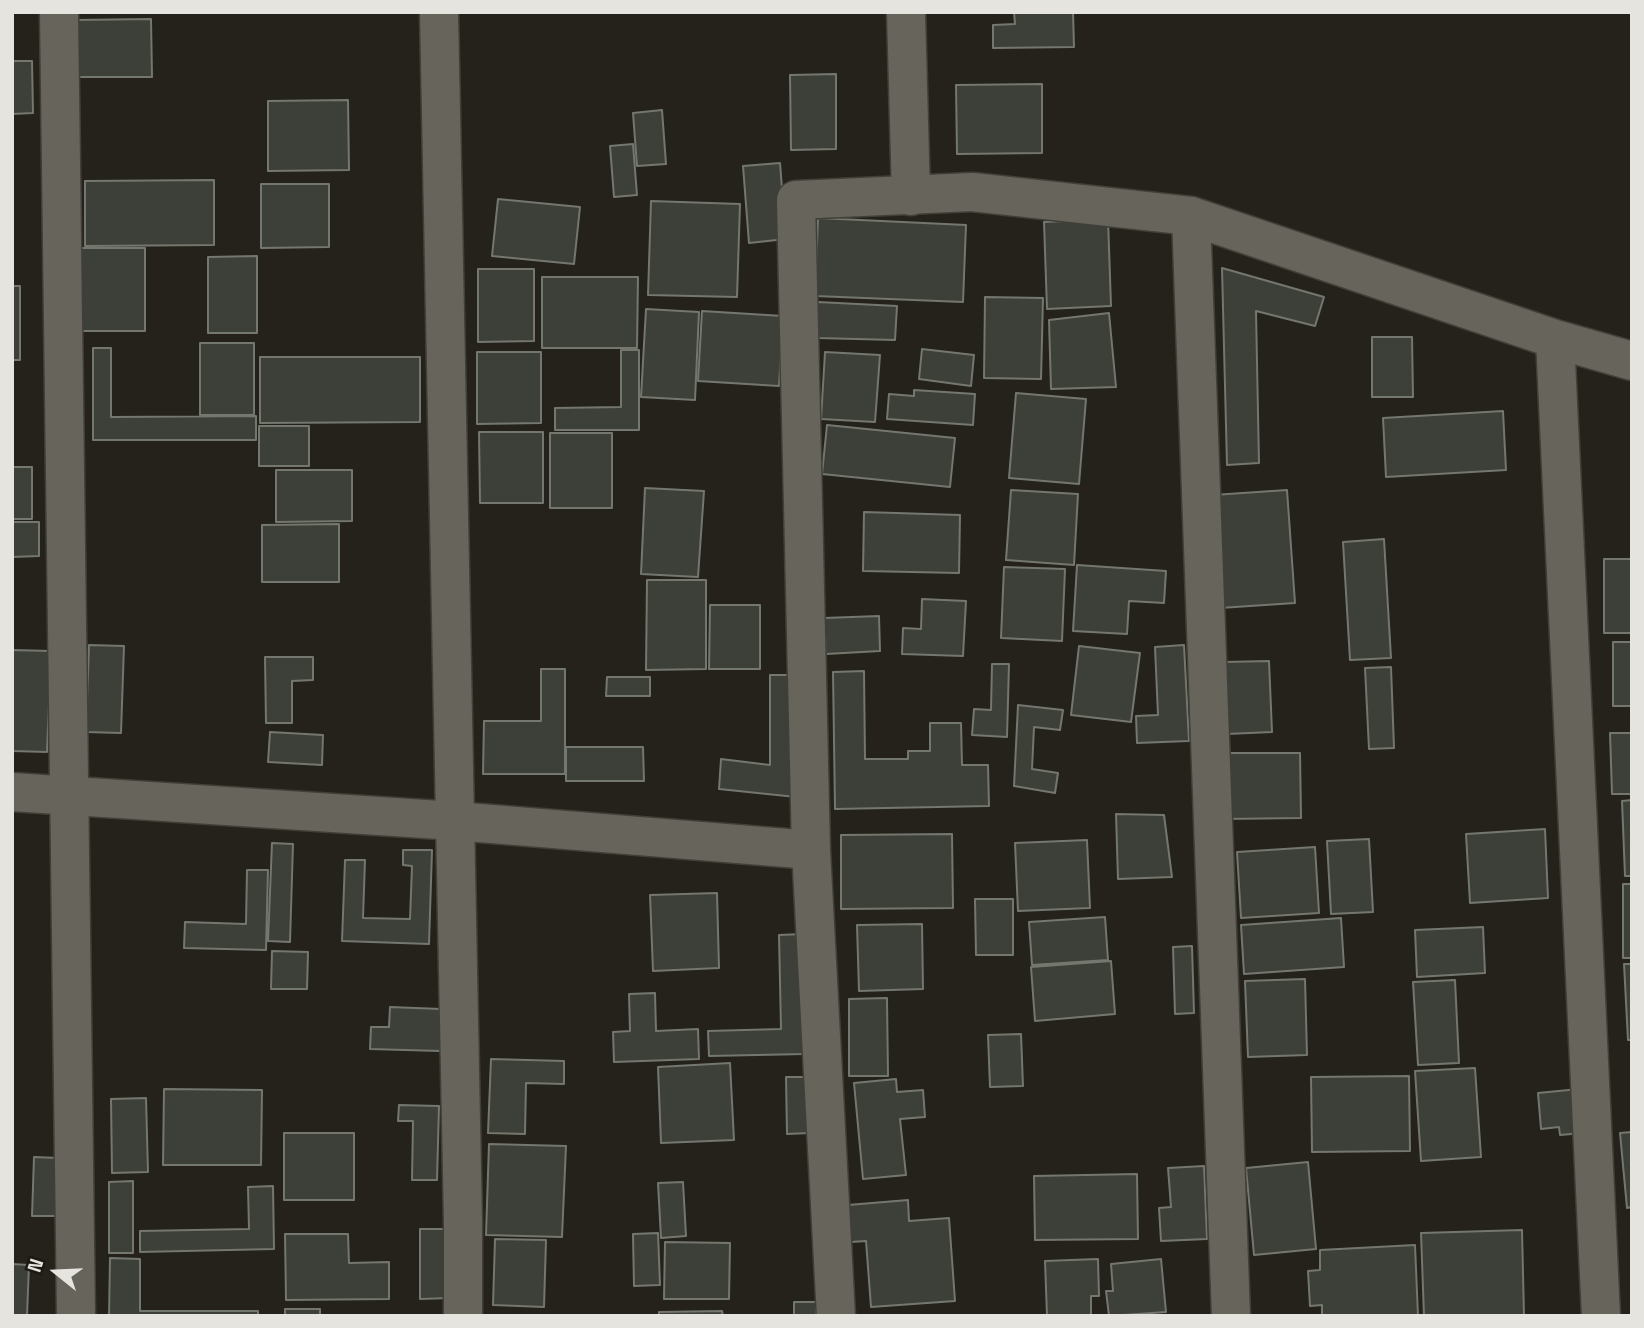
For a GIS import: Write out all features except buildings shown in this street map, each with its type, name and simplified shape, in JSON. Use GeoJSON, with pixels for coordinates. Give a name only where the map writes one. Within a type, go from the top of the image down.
{"type":"FeatureCollection","features":[{"type":"Feature","properties":{"kind":"street"},"geometry":{"type":"LineString","coordinates":[[59,12],[76,1316]]}},
{"type":"Feature","properties":{"kind":"street"},"geometry":{"type":"LineString","coordinates":[[439,12],[463,1316]]}},
{"type":"Feature","properties":{"kind":"street"},"geometry":{"type":"LineString","coordinates":[[906,12],[911,196]]}},
{"type":"Feature","properties":{"kind":"street"},"geometry":{"type":"LineString","coordinates":[[836,1316],[811,850],[796,200],[972,192],[1191,216],[1555,339],[1632,361]]}},
{"type":"Feature","properties":{"kind":"street"},"geometry":{"type":"LineString","coordinates":[[1191,216],[1231,1316]]}},
{"type":"Feature","properties":{"kind":"street"},"geometry":{"type":"LineString","coordinates":[[1555,339],[1601,1316]]}},
{"type":"Feature","properties":{"kind":"street"},"geometry":{"type":"LineString","coordinates":[[12,792],[454,821],[811,850]]}}]}
